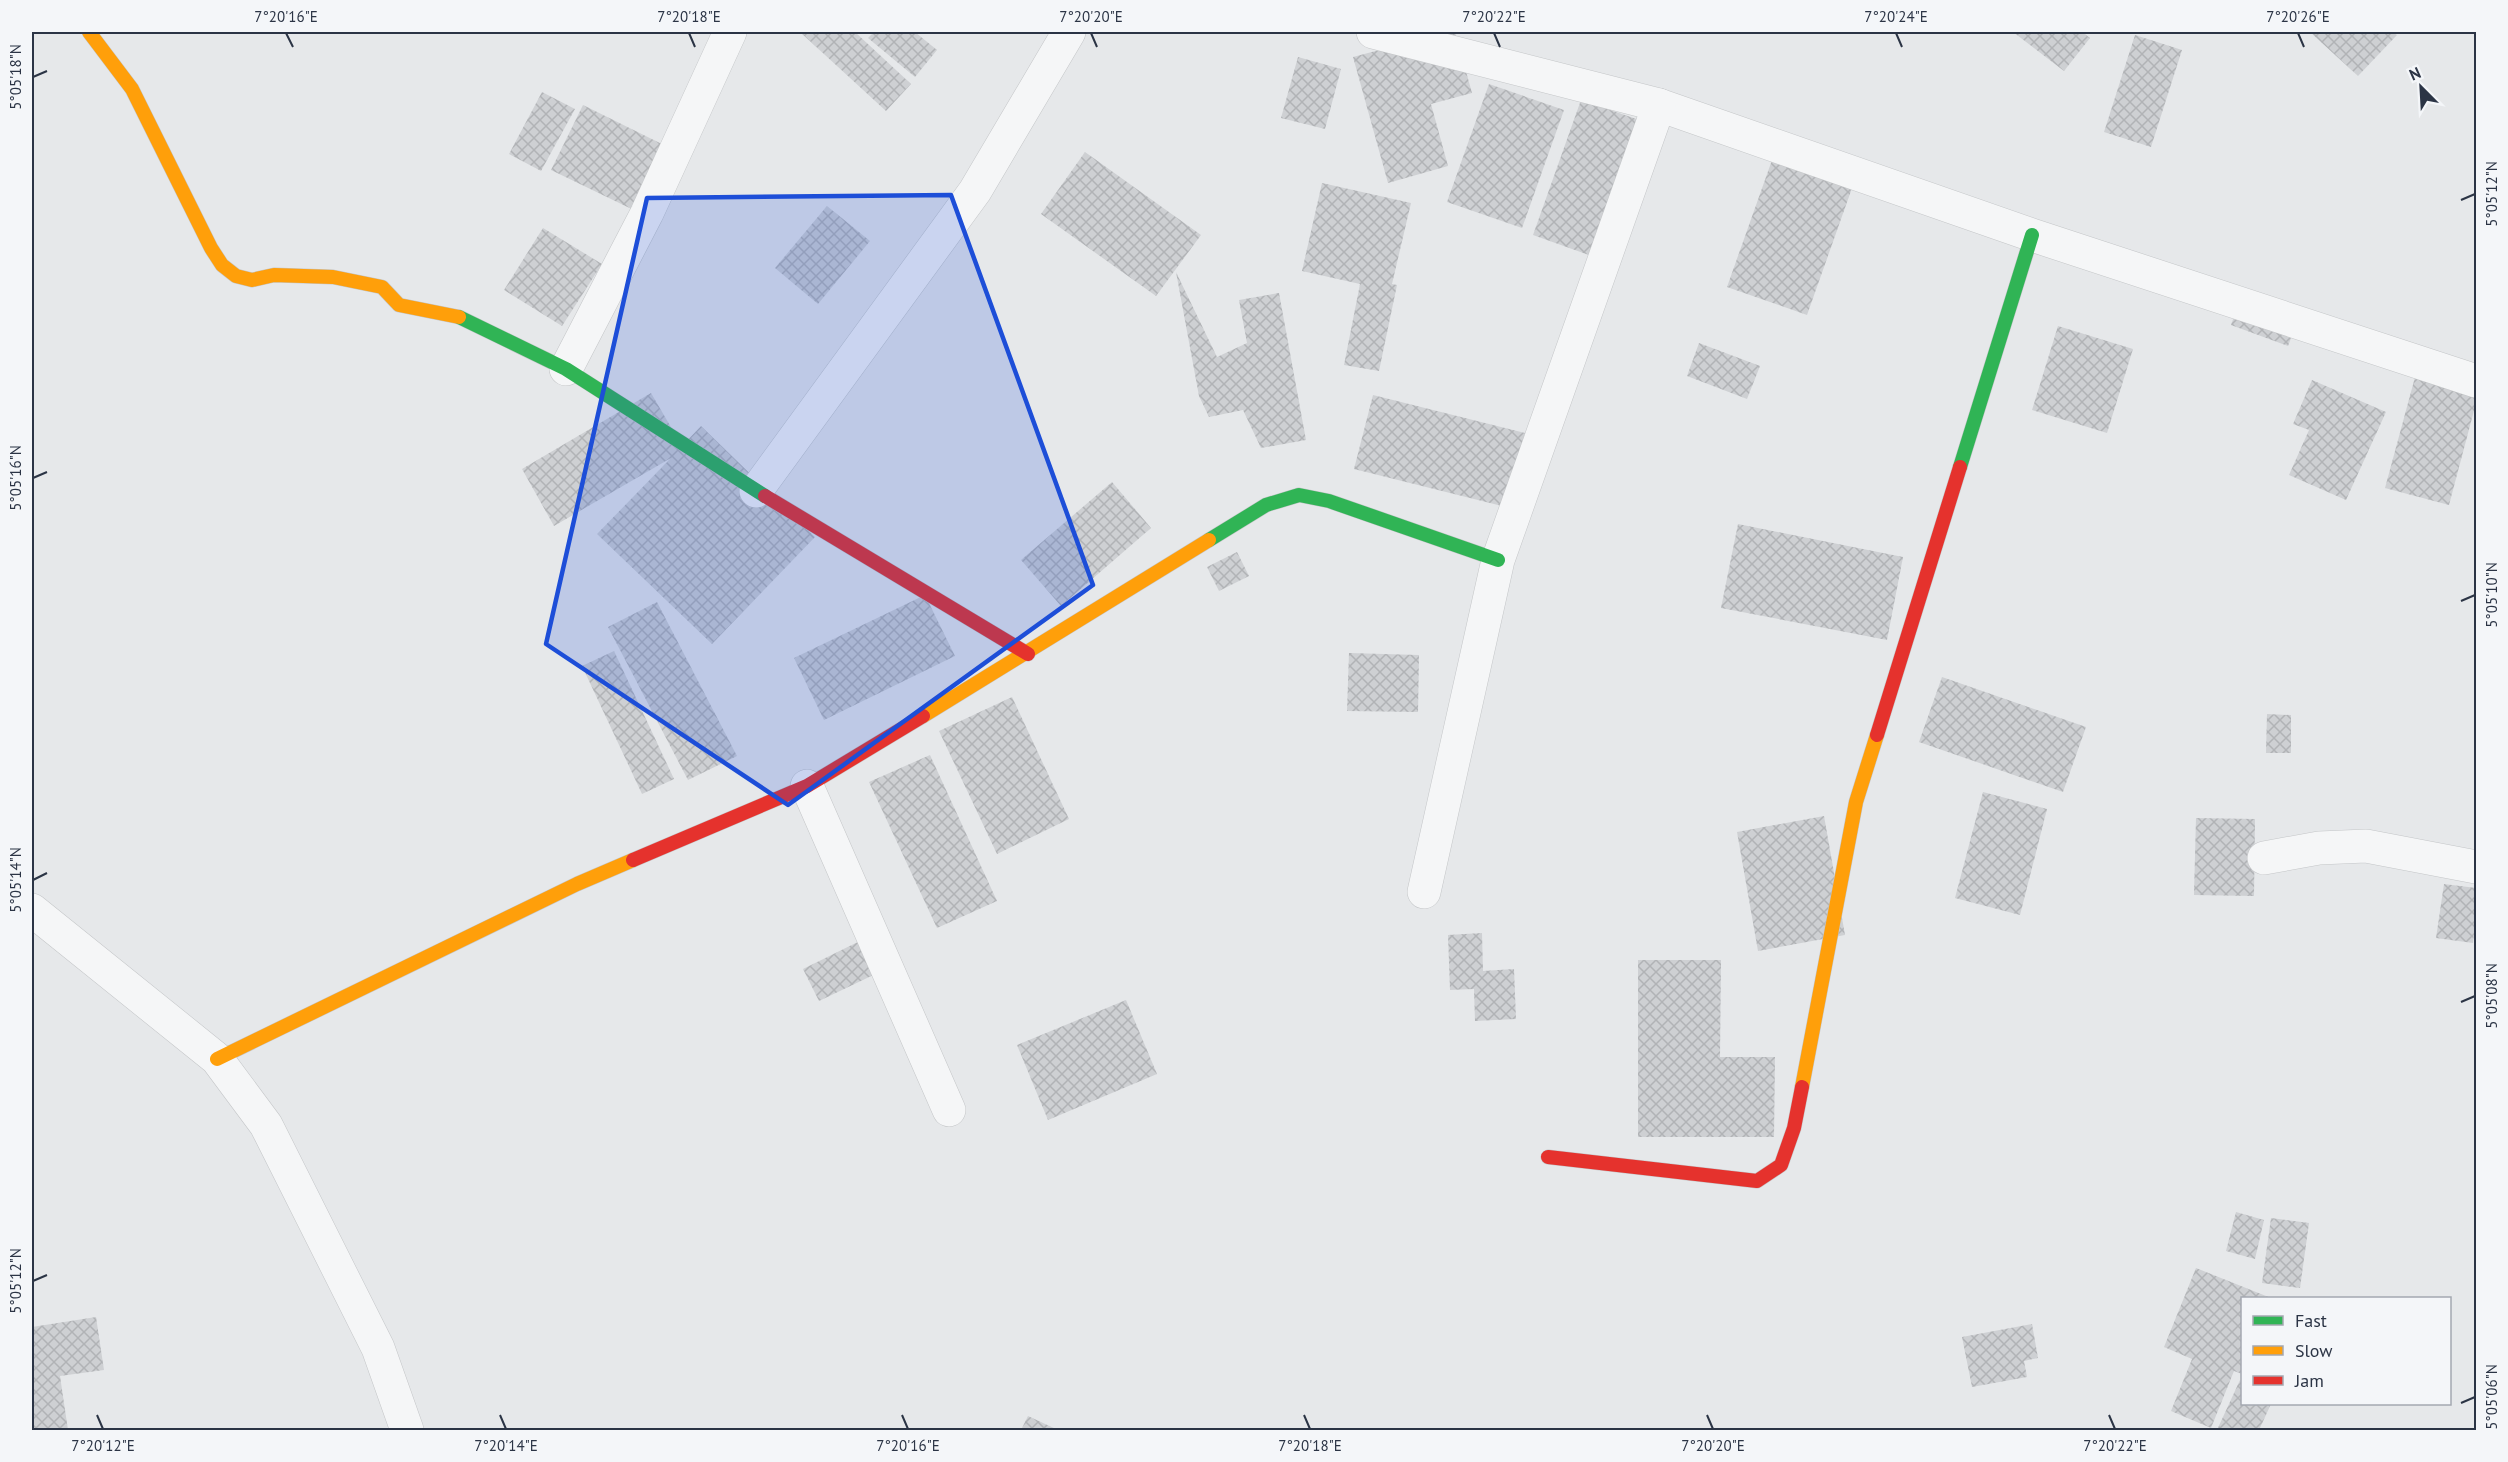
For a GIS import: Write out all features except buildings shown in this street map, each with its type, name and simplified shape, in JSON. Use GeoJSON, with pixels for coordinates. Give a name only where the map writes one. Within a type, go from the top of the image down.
{"type":"FeatureCollection","features":[{"type":"Feature","properties":{"kind":"street"},"geometry":{"type":"LineString","coordinates":[[89,32],[132,89],[211,248],[222,264],[236,276],[252,280],[274,275],[333,277],[382,287],[399,305],[454,315],[566,369],[756,491],[1028,654]]}},
{"type":"Feature","properties":{"kind":"street"},"geometry":{"type":"LineString","coordinates":[[566,369],[647,213],[730,32]]}},
{"type":"Feature","properties":{"kind":"street"},"geometry":{"type":"LineString","coordinates":[[756,491],[975,191],[1069,32]]}},
{"type":"Feature","properties":{"kind":"street"},"geometry":{"type":"LineString","coordinates":[[1373,32],[1659,105],[2032,235],[2476,381]]}},
{"type":"Feature","properties":{"kind":"street"},"geometry":{"type":"LineString","coordinates":[[1424,892],[1498,560],[1659,105]]}},
{"type":"Feature","properties":{"kind":"street"},"geometry":{"type":"LineString","coordinates":[[1548,1157],[1757,1181],[1781,1165],[1794,1128],[1856,802],[2032,235]]}},
{"type":"Feature","properties":{"kind":"street"},"geometry":{"type":"LineString","coordinates":[[217,1059],[577,884],[807,786],[1028,654],[1266,506],[1299,495],[1329,501],[1498,560]]}},
{"type":"Feature","properties":{"kind":"street"},"geometry":{"type":"LineString","coordinates":[[807,786],[949,1110]]}},
{"type":"Feature","properties":{"kind":"street"},"geometry":{"type":"LineString","coordinates":[[2264,858],[2319,848],[2366,846],[2476,867]]}},
{"type":"Feature","properties":{"kind":"street"},"geometry":{"type":"LineString","coordinates":[[32,910],[217,1059],[266,1125],[378,1348],[407,1431]]}},
{"type":"Feature","properties":{"kind":"highlighted area"},"geometry":{"type":"Polygon","coordinates":[[[951,195],[1093,585],[788,805],[546,644],[647,198],[951,195]]]}},
{"type":"Feature","properties":{"kind":"traffic: fast"},"geometry":{"type":"LineString","coordinates":[[1960,467],[2032,235]]}},
{"type":"Feature","properties":{"kind":"traffic: fast"},"geometry":{"type":"LineString","coordinates":[[459,317],[566,369],[765,496]]}},
{"type":"Feature","properties":{"kind":"traffic: fast"},"geometry":{"type":"LineString","coordinates":[[1209,540],[1266,505],[1299,495],[1329,501],[1498,560]]}},
{"type":"Feature","properties":{"kind":"traffic: slow"},"geometry":{"type":"LineString","coordinates":[[89,32],[132,89],[211,248],[222,265],[236,276],[252,280],[274,275],[333,277],[382,287],[399,305],[459,317]]}},
{"type":"Feature","properties":{"kind":"traffic: slow"},"geometry":{"type":"LineString","coordinates":[[923,716],[1209,540]]}},
{"type":"Feature","properties":{"kind":"traffic: slow"},"geometry":{"type":"LineString","coordinates":[[1802,1087],[1856,802],[1877,735]]}},
{"type":"Feature","properties":{"kind":"traffic: slow"},"geometry":{"type":"LineString","coordinates":[[217,1059],[577,884],[633,860]]}},
{"type":"Feature","properties":{"kind":"traffic: jam"},"geometry":{"type":"LineString","coordinates":[[1877,735],[1960,467]]}},
{"type":"Feature","properties":{"kind":"traffic: jam"},"geometry":{"type":"LineString","coordinates":[[765,496],[1028,654]]}},
{"type":"Feature","properties":{"kind":"traffic: jam"},"geometry":{"type":"LineString","coordinates":[[633,860],[807,786],[923,716]]}},
{"type":"Feature","properties":{"kind":"traffic: jam"},"geometry":{"type":"LineString","coordinates":[[1548,1157],[1757,1181],[1781,1165],[1794,1128],[1802,1087]]}}]}
